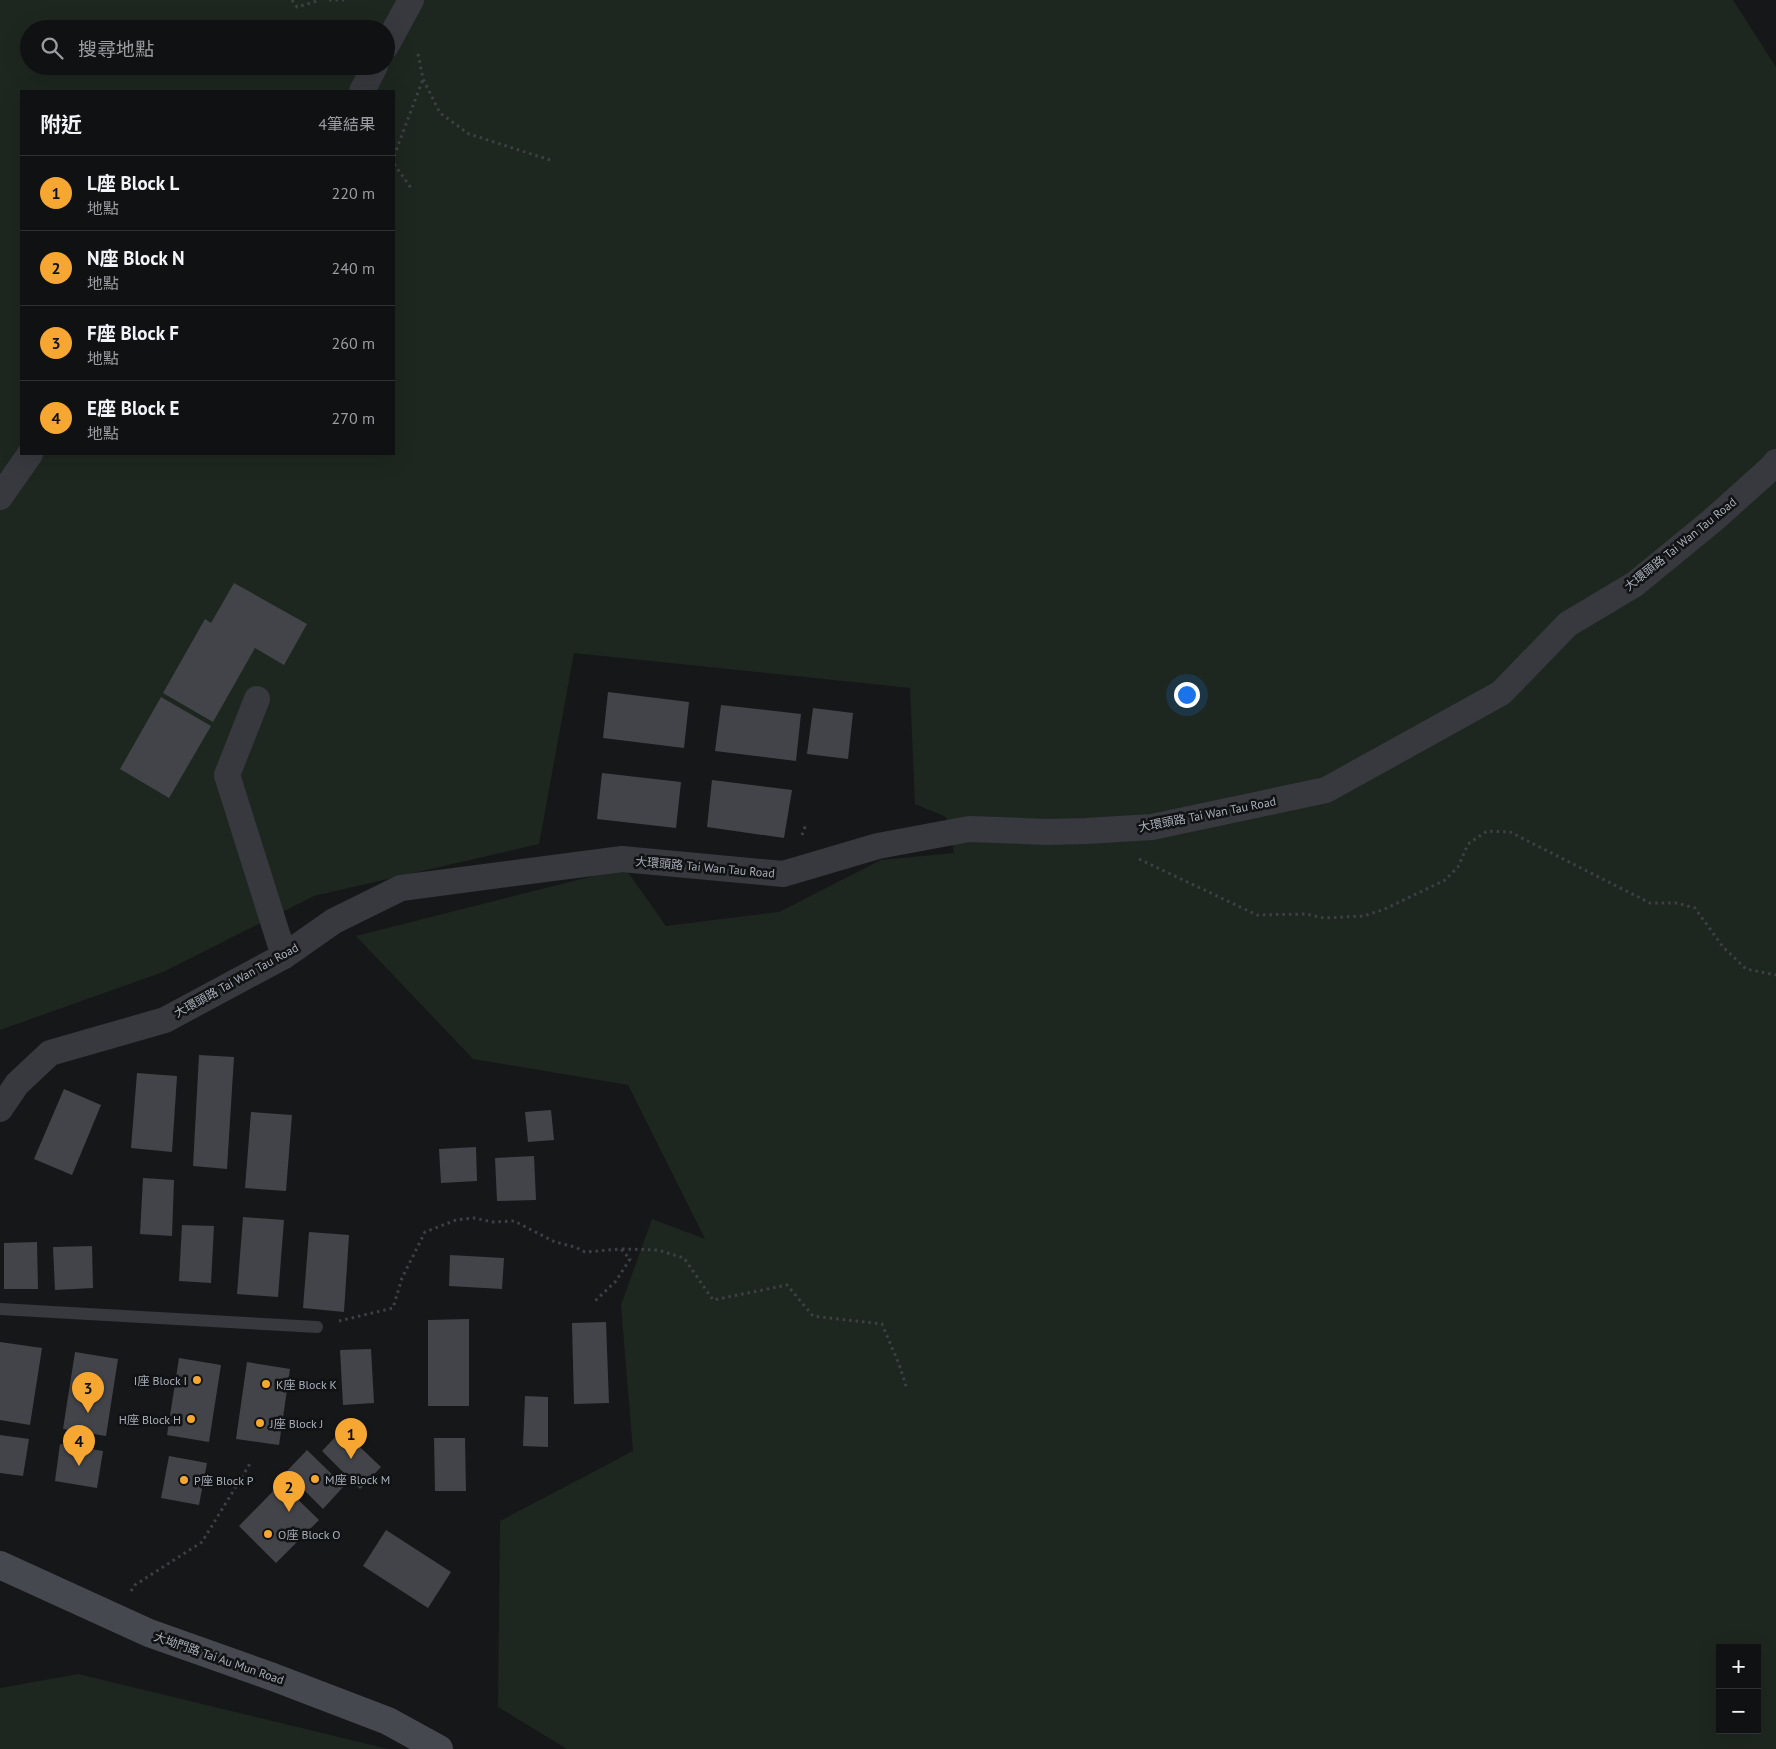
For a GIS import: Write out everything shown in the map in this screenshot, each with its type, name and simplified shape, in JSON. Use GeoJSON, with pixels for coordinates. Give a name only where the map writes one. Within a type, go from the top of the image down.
{"type":"FeatureCollection","features":[{"type":"Feature","properties":{"kind":"street"},"geometry":{"type":"LineString","coordinates":[[395,30],[410,3]]}},
{"type":"Feature","properties":{"kind":"street"},"geometry":{"type":"LineString","coordinates":[[363,90],[370,75]]}},
{"type":"Feature","properties":{"kind":"street"},"geometry":{"type":"LineString","coordinates":[[0,497],[29,455]]}},
{"type":"Feature","properties":{"kind":"street","name":"大環頭路 Tai Wan Tau Road"},"geometry":{"type":"LineString","coordinates":[[0,1109],[17,1084],[50,1053],[165,1020],[284,956],[334,922],[401,888],[622,859],[783,874],[878,846],[969,829],[1048,832],[1152,827],[1326,790],[1501,693],[1568,624],[1634,584],[1712,520],[1776,462]]}},
{"type":"Feature","properties":{"kind":"street"},"geometry":{"type":"LineString","coordinates":[[257,699],[227,775],[284,956]]}},
{"type":"Feature","properties":{"kind":"street","name":"大坳門路 Tai Au Mun Road"},"geometry":{"type":"LineString","coordinates":[[0,1565],[149,1633],[273,1677],[388,1721],[439,1749]]}},
{"type":"Feature","properties":{"kind":"lane"},"geometry":{"type":"LineString","coordinates":[[0,1309],[317,1327]]}},
{"type":"Feature","properties":{"kind":"path"},"geometry":{"type":"LineString","coordinates":[[292,0],[297,6],[320,0]]}},
{"type":"Feature","properties":{"kind":"path"},"geometry":{"type":"LineString","coordinates":[[329,0],[344,0]]}},
{"type":"Feature","properties":{"kind":"path"},"geometry":{"type":"LineString","coordinates":[[410,3],[423,79],[440,113],[469,134],[550,160]]}},
{"type":"Feature","properties":{"kind":"path"},"geometry":{"type":"LineString","coordinates":[[395,153],[423,79]]}},
{"type":"Feature","properties":{"kind":"path"},"geometry":{"type":"LineString","coordinates":[[395,165],[411,188]]}},
{"type":"Feature","properties":{"kind":"path"},"geometry":{"type":"LineString","coordinates":[[1136,858],[1257,915],[1306,914],[1324,918],[1364,916],[1385,909],[1445,880],[1458,867],[1468,844],[1487,831],[1510,832],[1650,903],[1676,904],[1695,908],[1723,947],[1746,968],[1776,974]]}},
{"type":"Feature","properties":{"kind":"path"},"geometry":{"type":"LineString","coordinates":[[317,1327],[393,1308],[402,1278],[425,1232],[456,1220],[474,1218],[493,1222],[514,1221],[555,1242],[575,1247],[584,1252],[658,1250],[684,1258],[713,1300],[787,1284],[813,1316],[882,1324],[899,1364],[907,1389]]}},
{"type":"Feature","properties":{"kind":"path"},"geometry":{"type":"LineString","coordinates":[[594,1302],[616,1281],[630,1259],[621,1250]]}},
{"type":"Feature","properties":{"kind":"path"},"geometry":{"type":"LineString","coordinates":[[116,1618],[135,1586],[202,1542],[251,1462]]}},
{"type":"Feature","properties":{"kind":"shaded area"},"geometry":{"type":"Polygon","coordinates":[[[0,0],[1733,0],[1776,67],[1776,1749],[567,1749],[498,1707],[500,1521],[633,1451],[621,1305],[652,1219],[705,1239],[628,1085],[473,1059],[356,936],[625,868],[666,926],[779,912],[881,860],[954,853],[946,817],[915,804],[910,688],[574,653],[539,844],[314,896],[163,972],[0,1030],[0,0]]]}},
{"type":"Feature","properties":{"kind":"shaded area"},"geometry":{"type":"Polygon","coordinates":[[[78,1674],[388,1749],[0,1749],[0,1688],[78,1674]]]}},
{"type":"Feature","properties":{"kind":"building"},"geometry":{"type":"Polygon","coordinates":[[[234,583],[307,624],[284,665],[255,648],[213,722],[163,693],[205,619],[211,623],[234,583]]]}},
{"type":"Feature","properties":{"kind":"building"},"geometry":{"type":"Polygon","coordinates":[[[608,692],[689,702],[684,748],[603,738],[608,692]]]}},
{"type":"Feature","properties":{"kind":"building"},"geometry":{"type":"Polygon","coordinates":[[[161,697],[211,726],[169,798],[120,769],[161,697]]]}},
{"type":"Feature","properties":{"kind":"building"},"geometry":{"type":"Polygon","coordinates":[[[721,705],[801,714],[796,761],[715,751],[721,705]]]}},
{"type":"Feature","properties":{"kind":"building"},"geometry":{"type":"Polygon","coordinates":[[[813,708],[853,713],[848,759],[807,754],[813,708]]]}},
{"type":"Feature","properties":{"kind":"building"},"geometry":{"type":"Polygon","coordinates":[[[602,773],[681,782],[676,828],[597,819],[602,773]]]}},
{"type":"Feature","properties":{"kind":"building"},"geometry":{"type":"Polygon","coordinates":[[[712,780],[792,790],[784,838],[707,827],[712,780]]]}},
{"type":"Feature","properties":{"kind":"building"},"geometry":{"type":"Polygon","coordinates":[[[199,1055],[234,1057],[227,1169],[193,1166],[199,1055]]]}},
{"type":"Feature","properties":{"kind":"building"},"geometry":{"type":"Polygon","coordinates":[[[137,1073],[177,1076],[172,1152],[131,1148],[137,1073]]]}},
{"type":"Feature","properties":{"kind":"building"},"geometry":{"type":"Polygon","coordinates":[[[64,1089],[101,1105],[72,1175],[34,1159],[64,1089]]]}},
{"type":"Feature","properties":{"kind":"building"},"geometry":{"type":"Polygon","coordinates":[[[551,1110],[554,1140],[528,1142],[525,1112],[551,1110]]]}},
{"type":"Feature","properties":{"kind":"building"},"geometry":{"type":"Polygon","coordinates":[[[251,1112],[292,1115],[286,1191],[245,1188],[251,1112]]]}},
{"type":"Feature","properties":{"kind":"building"},"geometry":{"type":"Polygon","coordinates":[[[476,1147],[477,1181],[441,1183],[439,1149],[476,1147]]]}},
{"type":"Feature","properties":{"kind":"building"},"geometry":{"type":"Polygon","coordinates":[[[534,1156],[536,1200],[497,1201],[495,1158],[534,1156]]]}},
{"type":"Feature","properties":{"kind":"building"},"geometry":{"type":"Polygon","coordinates":[[[143,1178],[174,1180],[172,1236],[140,1234],[143,1178]]]}},
{"type":"Feature","properties":{"kind":"building"},"geometry":{"type":"Polygon","coordinates":[[[243,1217],[284,1220],[278,1297],[237,1294],[243,1217]]]}},
{"type":"Feature","properties":{"kind":"building"},"geometry":{"type":"Polygon","coordinates":[[[182,1225],[214,1226],[211,1283],[179,1281],[182,1225]]]}},
{"type":"Feature","properties":{"kind":"building"},"geometry":{"type":"Polygon","coordinates":[[[309,1232],[349,1235],[344,1312],[303,1308],[309,1232]]]}},
{"type":"Feature","properties":{"kind":"building"},"geometry":{"type":"Polygon","coordinates":[[[37,1242],[38,1289],[4,1289],[4,1243],[37,1242]]]}},
{"type":"Feature","properties":{"kind":"building"},"geometry":{"type":"Polygon","coordinates":[[[92,1246],[93,1288],[55,1290],[53,1247],[92,1246]]]}},
{"type":"Feature","properties":{"kind":"building"},"geometry":{"type":"Polygon","coordinates":[[[450,1255],[504,1258],[502,1289],[449,1286],[450,1255]]]}},
{"type":"Feature","properties":{"kind":"building"},"geometry":{"type":"Polygon","coordinates":[[[469,1319],[469,1406],[428,1406],[428,1320],[469,1319]]]}},
{"type":"Feature","properties":{"kind":"building"},"geometry":{"type":"Polygon","coordinates":[[[606,1322],[609,1403],[574,1404],[572,1323],[606,1322]]]}},
{"type":"Feature","properties":{"kind":"building"},"geometry":{"type":"Polygon","coordinates":[[[0,1342],[42,1348],[30,1425],[0,1420],[0,1342]]]}},
{"type":"Feature","properties":{"kind":"building"},"geometry":{"type":"Polygon","coordinates":[[[371,1349],[374,1403],[343,1405],[340,1350],[371,1349]]]}},
{"type":"Feature","properties":{"kind":"building"},"geometry":{"type":"Polygon","coordinates":[[[75,1352],[118,1359],[106,1436],[63,1429],[75,1352]]]}},
{"type":"Feature","properties":{"kind":"building"},"geometry":{"type":"Polygon","coordinates":[[[179,1358],[221,1365],[209,1442],[167,1435],[179,1358]]]}},
{"type":"Feature","properties":{"kind":"building"},"geometry":{"type":"Polygon","coordinates":[[[247,1362],[290,1369],[279,1445],[236,1439],[247,1362]]]}},
{"type":"Feature","properties":{"kind":"building"},"geometry":{"type":"Polygon","coordinates":[[[525,1396],[548,1397],[548,1447],[523,1446],[525,1396]]]}},
{"type":"Feature","properties":{"kind":"building"},"geometry":{"type":"Polygon","coordinates":[[[342,1430],[381,1467],[360,1489],[322,1451],[342,1430]]]}},
{"type":"Feature","properties":{"kind":"building"},"geometry":{"type":"Polygon","coordinates":[[[0,1435],[29,1439],[23,1476],[0,1473],[0,1435]]]}},
{"type":"Feature","properties":{"kind":"building"},"geometry":{"type":"Polygon","coordinates":[[[434,1438],[465,1438],[466,1491],[435,1491],[434,1438]]]}},
{"type":"Feature","properties":{"kind":"building"},"geometry":{"type":"Polygon","coordinates":[[[60,1444],[103,1451],[97,1488],[55,1481],[60,1444]]]}},
{"type":"Feature","properties":{"kind":"building","name":"M座 Block M"},"geometry":{"type":"Polygon","coordinates":[[[307,1450],[344,1486],[323,1509],[286,1472],[307,1450]]]}},
{"type":"Feature","properties":{"kind":"building","name":"P座 Block P"},"geometry":{"type":"Polygon","coordinates":[[[169,1456],[207,1463],[199,1505],[161,1498],[169,1456]]]}},
{"type":"Feature","properties":{"kind":"building"},"geometry":{"type":"Polygon","coordinates":[[[281,1483],[319,1520],[276,1563],[239,1526],[281,1483]]]}},
{"type":"Feature","properties":{"kind":"building"},"geometry":{"type":"Polygon","coordinates":[[[386,1530],[451,1572],[428,1608],[363,1566],[386,1530]]]}},
{"type":"Feature","properties":{"kind":"place","name":"I座 Block I"},"geometry":{"type":"Point","coordinates":[197,1380]}},
{"type":"Feature","properties":{"kind":"place","name":"K座 Block K"},"geometry":{"type":"Point","coordinates":[266,1384]}},
{"type":"Feature","properties":{"kind":"place","name":"F座 Block F"},"geometry":{"type":"Point","coordinates":[88,1413]}},
{"type":"Feature","properties":{"kind":"place","name":"H座 Block H"},"geometry":{"type":"Point","coordinates":[191,1419]}},
{"type":"Feature","properties":{"kind":"place","name":"J座 Block J"},"geometry":{"type":"Point","coordinates":[260,1423]}},
{"type":"Feature","properties":{"kind":"place","name":"L座 Block L"},"geometry":{"type":"Point","coordinates":[351,1459]}},
{"type":"Feature","properties":{"kind":"place","name":"E座 Block E"},"geometry":{"type":"Point","coordinates":[79,1466]}},
{"type":"Feature","properties":{"kind":"place","name":"M座 Block M"},"geometry":{"type":"Point","coordinates":[315,1479]}},
{"type":"Feature","properties":{"kind":"place","name":"P座 Block P"},"geometry":{"type":"Point","coordinates":[184,1480]}},
{"type":"Feature","properties":{"kind":"place","name":"N座 Block N"},"geometry":{"type":"Point","coordinates":[289,1512]}},
{"type":"Feature","properties":{"kind":"place","name":"O座 Block O"},"geometry":{"type":"Point","coordinates":[268,1534]}}]}
